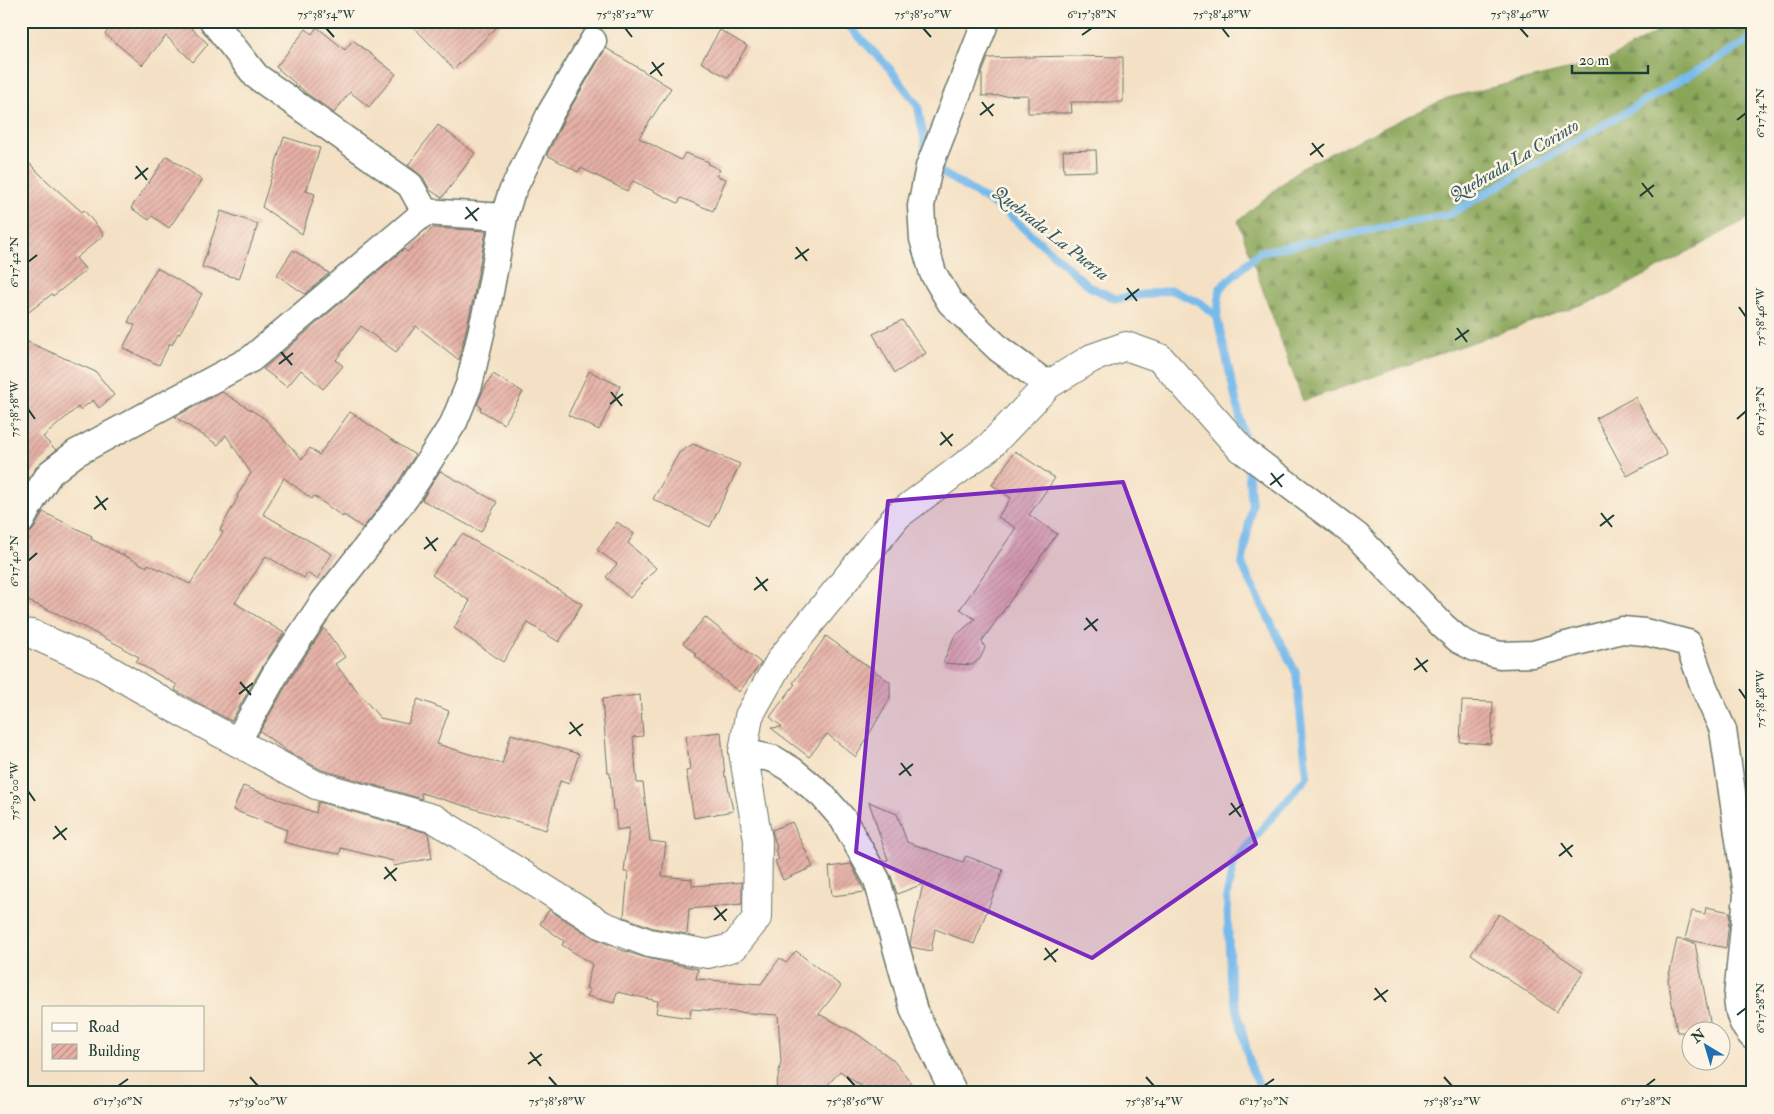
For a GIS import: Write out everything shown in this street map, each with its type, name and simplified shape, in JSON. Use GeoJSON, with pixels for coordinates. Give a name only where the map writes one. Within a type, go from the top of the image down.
{"type":"FeatureCollection","features":[{"type":"Feature","properties":{"kind":"street"},"geometry":{"type":"LineString","coordinates":[[213,21],[256,76],[410,185],[425,212]]}},
{"type":"Feature","properties":{"kind":"street"},"geometry":{"type":"LineString","coordinates":[[986,21],[931,162],[921,206],[923,239],[933,273],[950,302],[999,350],[1048,385]]}},
{"type":"Feature","properties":{"kind":"street"},"geometry":{"type":"LineString","coordinates":[[238,742],[277,670],[313,617],[406,497],[454,422],[469,385],[510,194],[551,112],[593,41]]}},
{"type":"Feature","properties":{"kind":"street"},"geometry":{"type":"LineString","coordinates":[[25,502],[50,473],[76,452],[251,358],[425,212],[504,217]]}},
{"type":"Feature","properties":{"kind":"street"},"geometry":{"type":"LineString","coordinates":[[21,632],[32,634],[101,665],[174,708],[316,785],[435,819],[602,925],[649,943],[708,954],[734,947],[756,918],[758,840],[743,752],[749,716],[781,659],[898,515],[989,447],[1048,385],[1092,358],[1126,346],[1160,358],[1247,455],[1357,536],[1443,626],[1459,640],[1476,648],[1500,655],[1533,654],[1622,630],[1646,632],[1688,643],[1704,687],[1723,730],[1747,895],[1737,997],[1738,1013],[1747,1031],[1753,1036]]}},
{"type":"Feature","properties":{"kind":"street"},"geometry":{"type":"LineString","coordinates":[[743,752],[774,760],[792,770],[822,795],[843,819],[877,880],[914,1011],[954,1093]]}},
{"type":"Feature","properties":{"kind":"highlighted area"},"geometry":{"type":"Polygon","coordinates":[[[1123,482],[1256,844],[1092,958],[856,852],[888,501],[1123,482]]]}},
{"type":"Feature","properties":{"kind":"green space"},"geometry":{"type":"Polygon","coordinates":[[[1676,21],[1753,21],[1753,216],[1609,295],[1303,401],[1238,221],[1302,167],[1447,98],[1606,61],[1676,21]]]}},
{"type":"Feature","properties":{"kind":"building"},"geometry":{"type":"Polygon","coordinates":[[[116,21],[184,21],[208,44],[193,62],[166,36],[142,65],[105,34],[116,21]]]}},
{"type":"Feature","properties":{"kind":"building"},"geometry":{"type":"Polygon","coordinates":[[[408,21],[503,21],[454,69],[408,21]]]}},
{"type":"Feature","properties":{"kind":"building"},"geometry":{"type":"Polygon","coordinates":[[[317,27],[345,50],[353,40],[396,74],[369,107],[350,92],[334,113],[276,67],[306,29],[312,34],[317,27]]]}},
{"type":"Feature","properties":{"kind":"building"},"geometry":{"type":"Polygon","coordinates":[[[720,30],[747,46],[728,78],[701,62],[720,30]]]}},
{"type":"Feature","properties":{"kind":"building"},"geometry":{"type":"Polygon","coordinates":[[[606,48],[671,88],[639,138],[681,160],[685,153],[709,162],[708,164],[720,170],[716,176],[726,179],[713,211],[681,198],[678,203],[633,181],[627,191],[581,168],[578,172],[547,155],[564,119],[606,48]]]}},
{"type":"Feature","properties":{"kind":"building"},"geometry":{"type":"Polygon","coordinates":[[[1123,57],[1123,102],[1071,102],[1072,113],[1028,113],[1028,95],[982,96],[982,73],[988,58],[1123,57]]]}},
{"type":"Feature","properties":{"kind":"building"},"geometry":{"type":"Polygon","coordinates":[[[438,125],[475,153],[442,198],[430,190],[423,177],[408,165],[438,125]]]}},
{"type":"Feature","properties":{"kind":"building"},"geometry":{"type":"Polygon","coordinates":[[[284,137],[320,148],[306,191],[315,194],[302,234],[262,207],[284,137]]]}},
{"type":"Feature","properties":{"kind":"building"},"geometry":{"type":"Polygon","coordinates":[[[1096,150],[1097,171],[1064,172],[1063,151],[1096,150]]]}},
{"type":"Feature","properties":{"kind":"building"},"geometry":{"type":"Polygon","coordinates":[[[21,155],[82,212],[84,210],[104,235],[76,258],[86,270],[21,318],[21,155]]]}},
{"type":"Feature","properties":{"kind":"building"},"geometry":{"type":"Polygon","coordinates":[[[167,156],[202,180],[169,228],[152,216],[149,220],[131,208],[167,156]]]}},
{"type":"Feature","properties":{"kind":"building"},"geometry":{"type":"Polygon","coordinates":[[[221,211],[258,224],[239,279],[202,267],[221,211]]]}},
{"type":"Feature","properties":{"kind":"building"},"geometry":{"type":"Polygon","coordinates":[[[433,228],[486,231],[459,360],[416,326],[396,352],[361,326],[336,360],[343,366],[323,389],[301,370],[287,387],[263,369],[404,249],[407,252],[433,228]]]}},
{"type":"Feature","properties":{"kind":"building"},"geometry":{"type":"Polygon","coordinates":[[[293,250],[329,273],[305,294],[277,275],[293,250]]]}},
{"type":"Feature","properties":{"kind":"building"},"geometry":{"type":"Polygon","coordinates":[[[157,268],[202,294],[172,345],[170,343],[159,365],[123,348],[135,325],[128,322],[144,289],[157,268]]]}},
{"type":"Feature","properties":{"kind":"building"},"geometry":{"type":"Polygon","coordinates":[[[902,320],[926,353],[895,373],[873,334],[902,320]]]}},
{"type":"Feature","properties":{"kind":"building"},"geometry":{"type":"Polygon","coordinates":[[[21,339],[96,372],[114,395],[99,408],[93,400],[80,410],[78,407],[43,437],[56,450],[38,465],[27,480],[21,474],[21,339]]]}},
{"type":"Feature","properties":{"kind":"building"},"geometry":{"type":"Polygon","coordinates":[[[589,371],[620,386],[599,430],[568,415],[589,371]]]}},
{"type":"Feature","properties":{"kind":"building"},"geometry":{"type":"Polygon","coordinates":[[[493,374],[523,392],[504,424],[480,410],[481,407],[477,404],[493,374]]]}},
{"type":"Feature","properties":{"kind":"building"},"geometry":{"type":"Polygon","coordinates":[[[222,392],[264,418],[302,459],[310,448],[319,455],[350,412],[415,455],[394,488],[363,528],[344,515],[343,517],[314,496],[312,499],[284,478],[263,514],[332,554],[317,579],[307,573],[304,578],[266,556],[235,603],[284,633],[231,721],[175,690],[177,685],[136,662],[139,657],[124,648],[58,614],[21,598],[21,537],[29,534],[34,529],[43,512],[92,536],[91,539],[147,567],[148,564],[190,584],[223,532],[220,530],[251,473],[226,435],[218,445],[175,417],[222,392]]]}},
{"type":"Feature","properties":{"kind":"building"},"geometry":{"type":"Polygon","coordinates":[[[1635,397],[1667,455],[1627,476],[1596,418],[1635,397]]]}},
{"type":"Feature","properties":{"kind":"building"},"geometry":{"type":"Polygon","coordinates":[[[693,444],[740,464],[710,527],[653,499],[679,453],[693,444]]]}},
{"type":"Feature","properties":{"kind":"building"},"geometry":{"type":"Polygon","coordinates":[[[1015,451],[1055,478],[1029,515],[1057,534],[982,641],[985,648],[980,659],[972,665],[943,663],[954,637],[975,619],[960,609],[1016,528],[998,517],[1011,498],[992,485],[1015,451]]]}},
{"type":"Feature","properties":{"kind":"building"},"geometry":{"type":"Polygon","coordinates":[[[440,471],[497,502],[481,532],[422,500],[440,471]]]}},
{"type":"Feature","properties":{"kind":"building"},"geometry":{"type":"Polygon","coordinates":[[[617,522],[634,534],[628,543],[656,568],[630,598],[606,577],[617,564],[597,550],[617,522]]]}},
{"type":"Feature","properties":{"kind":"building"},"geometry":{"type":"Polygon","coordinates":[[[462,534],[582,604],[559,642],[528,623],[503,662],[454,628],[470,601],[432,575],[462,534]]]}},
{"type":"Feature","properties":{"kind":"building"},"geometry":{"type":"Polygon","coordinates":[[[705,617],[761,663],[739,692],[694,655],[696,654],[683,643],[705,617]]]}},
{"type":"Feature","properties":{"kind":"building"},"geometry":{"type":"Polygon","coordinates":[[[324,628],[345,657],[335,664],[380,718],[408,724],[418,699],[449,711],[437,744],[502,764],[511,734],[579,754],[569,784],[560,781],[546,830],[421,793],[422,799],[322,770],[288,752],[260,731],[290,679],[324,628]]]}},
{"type":"Feature","properties":{"kind":"building"},"geometry":{"type":"Polygon","coordinates":[[[826,636],[890,682],[890,698],[856,757],[827,734],[809,757],[771,728],[782,727],[770,717],[795,684],[793,683],[826,636]]]}},
{"type":"Feature","properties":{"kind":"building"},"geometry":{"type":"Polygon","coordinates":[[[640,695],[643,736],[633,737],[637,783],[643,783],[650,841],[666,843],[662,876],[692,879],[692,886],[742,882],[742,904],[689,909],[687,934],[653,928],[624,917],[628,872],[624,872],[629,828],[617,830],[615,810],[613,810],[610,773],[608,773],[602,699],[640,695]]]}},
{"type":"Feature","properties":{"kind":"building"},"geometry":{"type":"Polygon","coordinates":[[[1462,701],[1493,702],[1491,744],[1460,742],[1462,701]]]}},
{"type":"Feature","properties":{"kind":"building"},"geometry":{"type":"Polygon","coordinates":[[[721,732],[725,777],[733,811],[694,818],[686,771],[690,770],[686,736],[721,732]]]}},
{"type":"Feature","properties":{"kind":"building"},"geometry":{"type":"Polygon","coordinates":[[[243,786],[316,813],[318,802],[428,833],[432,858],[394,866],[393,861],[341,848],[340,854],[284,842],[287,830],[233,810],[243,786]]]}},
{"type":"Feature","properties":{"kind":"building"},"geometry":{"type":"Polygon","coordinates":[[[869,802],[897,814],[907,842],[963,862],[966,856],[1003,870],[974,944],[935,929],[931,951],[911,947],[910,943],[923,884],[897,894],[891,876],[883,861],[888,860],[869,802]]]}},
{"type":"Feature","properties":{"kind":"building"},"geometry":{"type":"Polygon","coordinates":[[[792,822],[813,867],[783,880],[775,861],[779,859],[775,850],[777,849],[772,830],[792,822]]]}},
{"type":"Feature","properties":{"kind":"building"},"geometry":{"type":"Polygon","coordinates":[[[851,864],[865,892],[832,896],[829,867],[851,864]]]}},
{"type":"Feature","properties":{"kind":"building"},"geometry":{"type":"Polygon","coordinates":[[[1706,907],[1730,912],[1726,948],[1685,939],[1692,911],[1705,914],[1706,907]]]}},
{"type":"Feature","properties":{"kind":"building"},"geometry":{"type":"Polygon","coordinates":[[[549,910],[594,938],[621,950],[646,958],[698,969],[696,979],[761,984],[780,958],[786,963],[796,951],[841,986],[819,1014],[857,1034],[892,1059],[920,1093],[871,1093],[840,1071],[824,1089],[819,1086],[815,1093],[775,1093],[781,1062],[778,1015],[691,1009],[690,1018],[656,1013],[658,1001],[617,992],[614,1003],[587,996],[590,989],[586,988],[592,964],[562,945],[564,941],[540,924],[549,910]]]}},
{"type":"Feature","properties":{"kind":"building"},"geometry":{"type":"Polygon","coordinates":[[[1499,914],[1584,972],[1556,1012],[1471,954],[1499,914]]]}},
{"type":"Feature","properties":{"kind":"building"},"geometry":{"type":"Polygon","coordinates":[[[1677,939],[1695,943],[1710,1022],[1682,1022],[1682,1032],[1677,1032],[1668,980],[1677,939]]]}},
{"type":"Feature","properties":{"kind":"waterway","name":"Quebrada La Puerta"},"geometry":{"type":"LineString","coordinates":[[844,21],[891,70],[918,106],[926,151]]}},
{"type":"Feature","properties":{"kind":"waterway","name":"Quebrada La Corinto"},"geometry":{"type":"LineString","coordinates":[[1217,317],[1220,288],[1260,252],[1450,214],[1745,43],[1753,36]]}},
{"type":"Feature","properties":{"kind":"waterway","name":"Quebrada La Puerta"},"geometry":{"type":"LineString","coordinates":[[936,166],[941,172],[1005,211],[1090,287],[1116,299],[1171,290],[1201,303],[1217,317],[1245,440]]}},
{"type":"Feature","properties":{"kind":"waterway","name":"Quebrada La Puerta"},"geometry":{"type":"LineString","coordinates":[[1247,461],[1252,505],[1242,565],[1296,673],[1307,776],[1234,862],[1227,894],[1230,980],[1251,1068],[1264,1093]]}}]}
